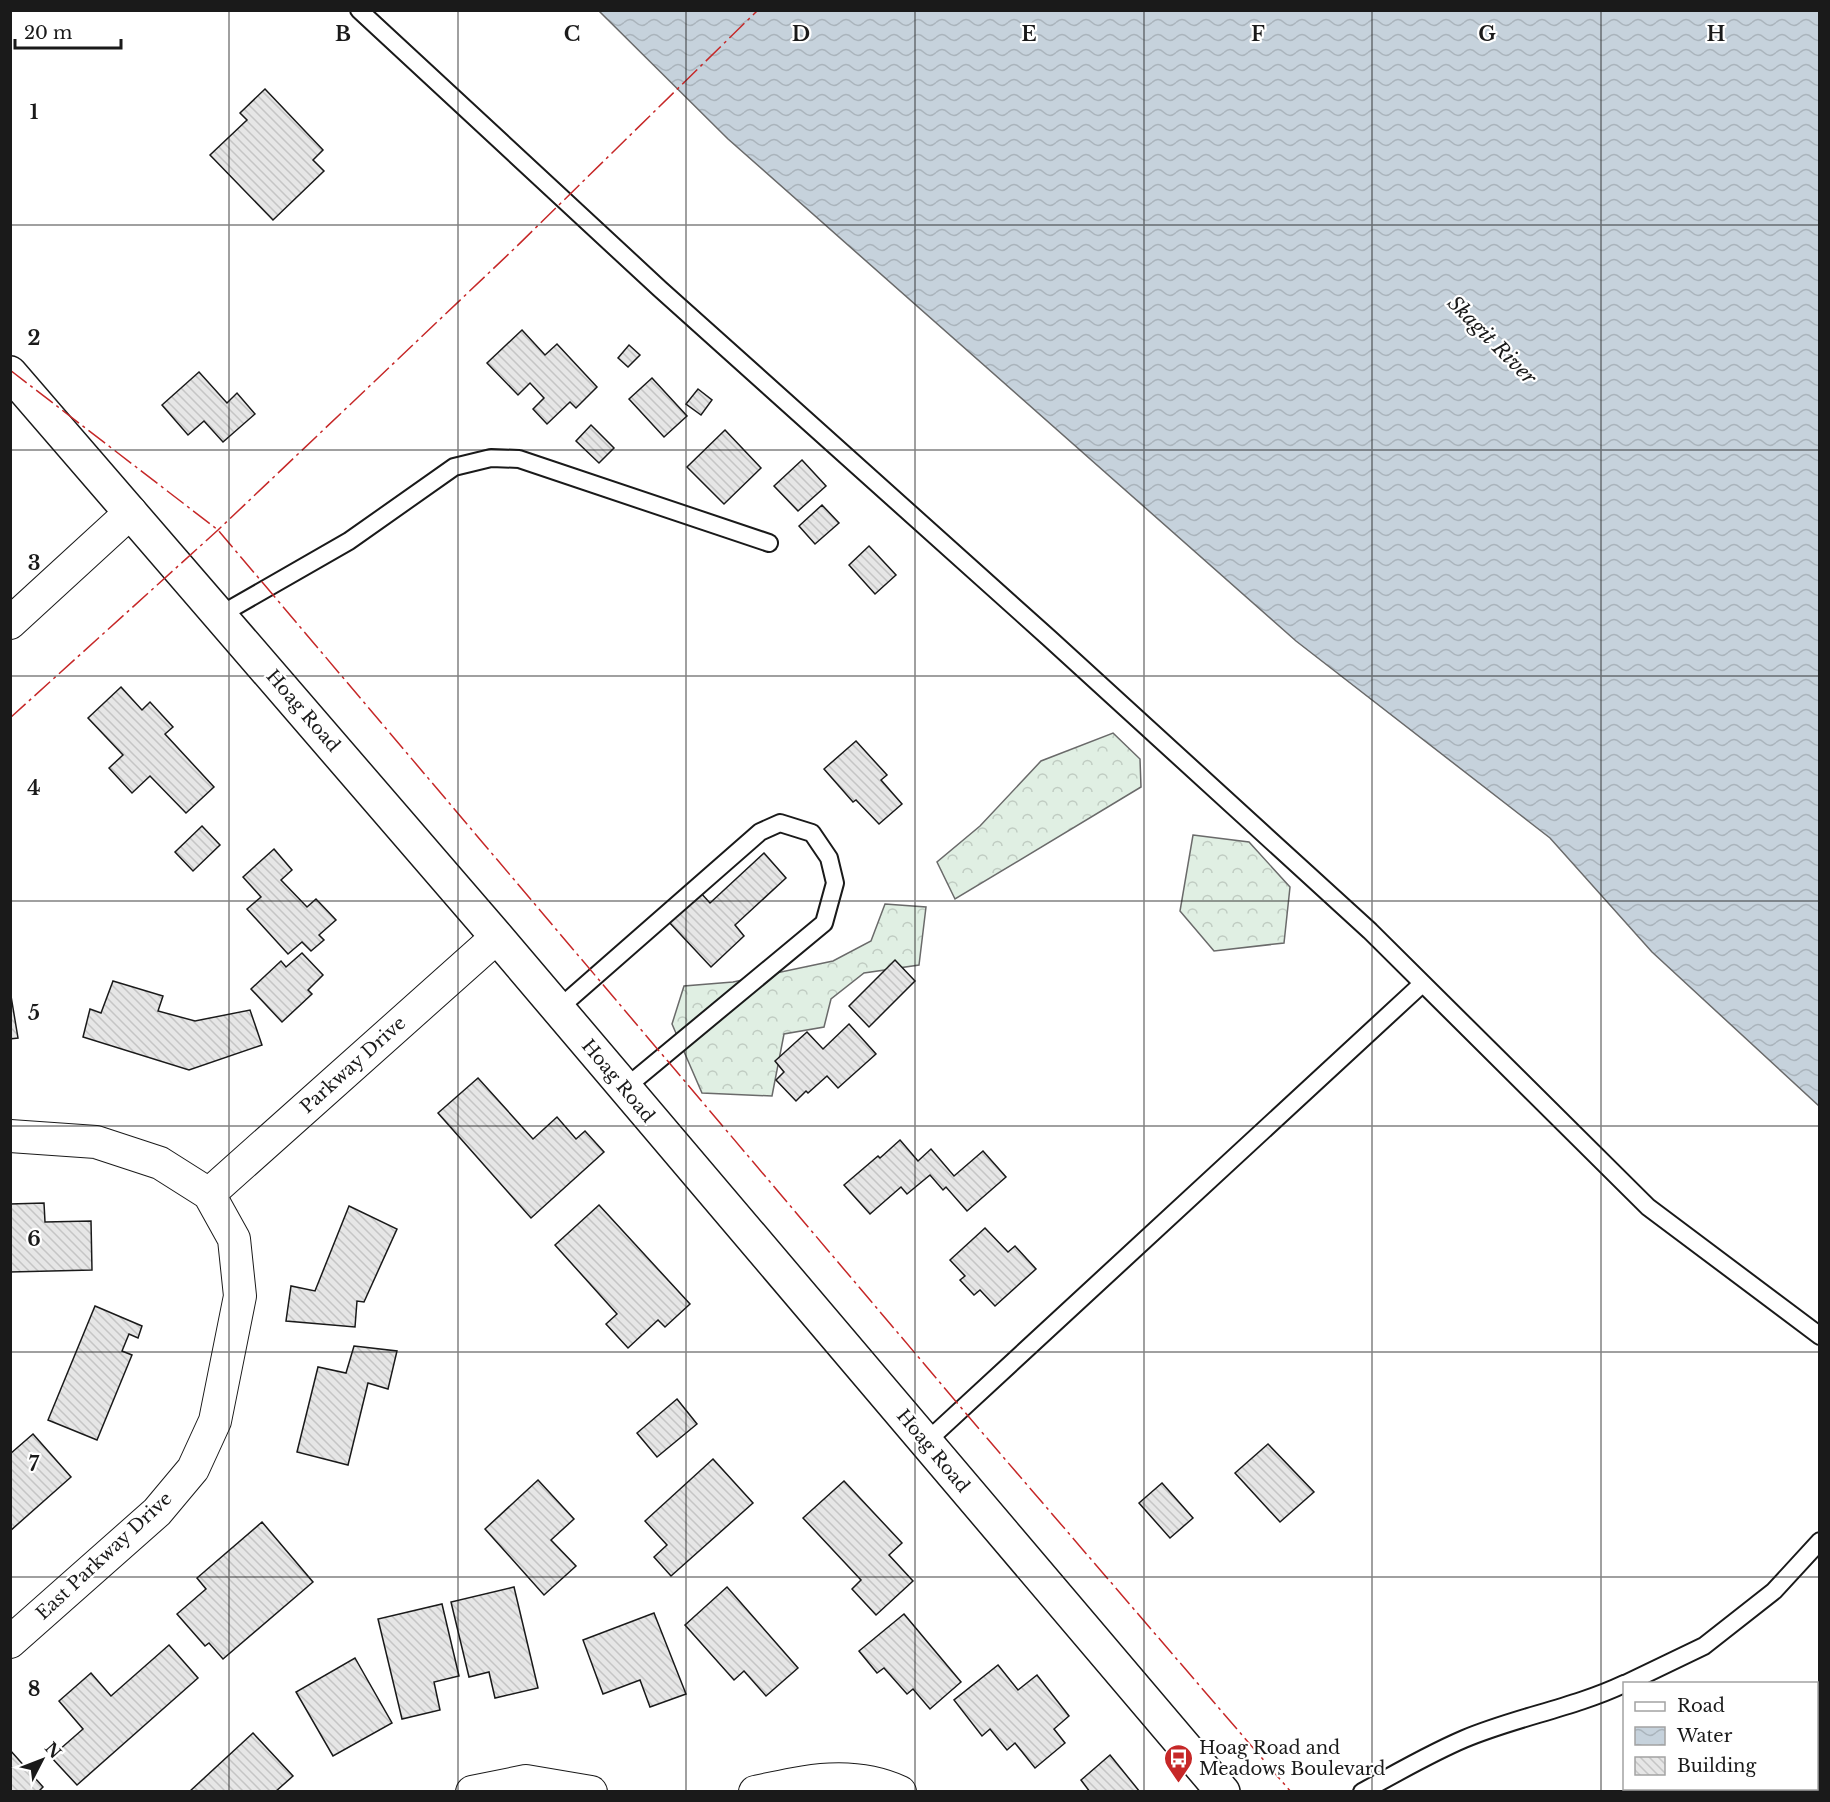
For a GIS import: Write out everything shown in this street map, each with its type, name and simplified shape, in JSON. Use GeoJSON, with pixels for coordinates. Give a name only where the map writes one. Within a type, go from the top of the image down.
{"type":"FeatureCollection","features":[{"type":"Feature","properties":{"kind":"street","name":"Hoag Road"},"geometry":{"type":"LineString","coordinates":[[10,373],[497,937],[1223,1791]]}},
{"type":"Feature","properties":{"kind":"street"},"geometry":{"type":"LineString","coordinates":[[10,623],[131,512]]}},
{"type":"Feature","properties":{"kind":"street","name":"Parkway Drive"},"geometry":{"type":"LineString","coordinates":[[209,1194],[497,937]]}},
{"type":"Feature","properties":{"kind":"street"},"geometry":{"type":"LineString","coordinates":[[10,1136],[96,1142],[160,1163],[209,1194]]}},
{"type":"Feature","properties":{"kind":"street","name":"East Parkway Drive"},"geometry":{"type":"LineString","coordinates":[[10,1642],[157,1512],[193,1469],[215,1421],[240,1296],[234,1239],[209,1194]]}},
{"type":"Feature","properties":{"kind":"street"},"geometry":{"type":"LineString","coordinates":[[755,1791],[832,1778],[880,1783],[900,1791]]}},
{"type":"Feature","properties":{"kind":"street"},"geometry":{"type":"LineString","coordinates":[[472,1791],[526,1781],[591,1791]]}},
{"type":"Feature","properties":{"kind":"lane"},"geometry":{"type":"LineString","coordinates":[[359,10],[660,289],[1040,630],[1335,900],[1648,1207],[1820,1336]]}},
{"type":"Feature","properties":{"kind":"lane"},"geometry":{"type":"LineString","coordinates":[[220,615],[349,542],[454,467],[491,458],[519,459],[769,543]]}},
{"type":"Feature","properties":{"kind":"lane"},"geometry":{"type":"LineString","coordinates":[[558,1009],[760,832],[780,823],[812,833],[829,858],[835,883],[824,923],[625,1088]]}},
{"type":"Feature","properties":{"kind":"lane"},"geometry":{"type":"LineString","coordinates":[[926,1442],[1422,984]]}},
{"type":"Feature","properties":{"kind":"lane"},"geometry":{"type":"LineString","coordinates":[[1629,1682],[1704,1646],[1774,1590],[1820,1541]]}},
{"type":"Feature","properties":{"kind":"lane"},"geometry":{"type":"LineString","coordinates":[[1362,1791],[1465,1739],[1601,1695],[1623,1685]]}},
{"type":"Feature","properties":{"kind":"green space"},"geometry":{"type":"Polygon","coordinates":[[[1113,733],[1140,759],[1141,787],[955,899],[937,862],[980,826],[1041,761],[1113,733]]]}},
{"type":"Feature","properties":{"kind":"green space"},"geometry":{"type":"Polygon","coordinates":[[[1193,835],[1249,842],[1290,887],[1284,943],[1214,951],[1180,911],[1193,835]]]}},
{"type":"Feature","properties":{"kind":"green space"},"geometry":{"type":"Polygon","coordinates":[[[885,904],[926,907],[919,965],[864,973],[831,999],[824,1027],[784,1034],[772,1096],[702,1093],[672,1024],[684,986],[733,982],[833,961],[871,941],[885,904]]]}},
{"type":"Feature","properties":{"kind":"water","name":"Skagit River"},"geometry":{"type":"Polygon","coordinates":[[[599,11],[1819,11],[1819,1106],[1652,952],[1550,838],[1296,641],[728,139],[599,11]]]}},
{"type":"Feature","properties":{"kind":"building"},"geometry":{"type":"Polygon","coordinates":[[[265,89],[323,150],[313,160],[324,171],[273,220],[210,155],[247,120],[240,113],[265,89]]]}},
{"type":"Feature","properties":{"kind":"building"},"geometry":{"type":"Polygon","coordinates":[[[522,330],[545,355],[557,344],[597,387],[576,408],[570,402],[547,424],[533,409],[544,398],[530,383],[518,395],[487,363],[522,330]]]}},
{"type":"Feature","properties":{"kind":"building"},"geometry":{"type":"Polygon","coordinates":[[[629,345],[640,355],[628,367],[618,358],[629,345]]]}},
{"type":"Feature","properties":{"kind":"building"},"geometry":{"type":"Polygon","coordinates":[[[199,372],[227,403],[237,393],[255,414],[223,442],[204,421],[188,435],[162,405],[199,372]]]}},
{"type":"Feature","properties":{"kind":"building"},"geometry":{"type":"Polygon","coordinates":[[[652,378],[687,416],[664,437],[629,399],[652,378]]]}},
{"type":"Feature","properties":{"kind":"building"},"geometry":{"type":"Polygon","coordinates":[[[698,389],[712,400],[701,415],[686,404],[698,389]]]}},
{"type":"Feature","properties":{"kind":"building"},"geometry":{"type":"Polygon","coordinates":[[[591,425],[614,448],[599,463],[576,441],[591,425]]]}},
{"type":"Feature","properties":{"kind":"building"},"geometry":{"type":"Polygon","coordinates":[[[725,430],[761,468],[724,504],[687,467],[725,430]]]}},
{"type":"Feature","properties":{"kind":"building"},"geometry":{"type":"Polygon","coordinates":[[[802,460],[826,486],[798,511],[774,486],[802,460]]]}},
{"type":"Feature","properties":{"kind":"building"},"geometry":{"type":"Polygon","coordinates":[[[822,505],[839,523],[815,544],[799,526],[822,505]]]}},
{"type":"Feature","properties":{"kind":"building"},"geometry":{"type":"Polygon","coordinates":[[[869,546],[896,575],[875,594],[849,565],[869,546]]]}},
{"type":"Feature","properties":{"kind":"building"},"geometry":{"type":"Polygon","coordinates":[[[121,687],[142,710],[150,702],[173,727],[165,734],[214,787],[186,813],[150,776],[132,793],[109,768],[123,755],[88,718],[121,687]]]}},
{"type":"Feature","properties":{"kind":"building"},"geometry":{"type":"Polygon","coordinates":[[[856,741],[887,775],[881,780],[902,804],[879,824],[856,800],[853,802],[824,769],[856,741]]]}},
{"type":"Feature","properties":{"kind":"building"},"geometry":{"type":"Polygon","coordinates":[[[202,826],[220,845],[193,871],[175,852],[202,826]]]}},
{"type":"Feature","properties":{"kind":"building"},"geometry":{"type":"Polygon","coordinates":[[[274,849],[292,870],[281,880],[307,907],[316,899],[336,920],[319,935],[324,940],[311,951],[302,942],[288,954],[247,909],[261,897],[243,877],[274,849]]]}},
{"type":"Feature","properties":{"kind":"building"},"geometry":{"type":"Polygon","coordinates":[[[764,853],[786,878],[735,925],[744,936],[711,967],[668,921],[700,892],[710,903],[764,853]]]}},
{"type":"Feature","properties":{"kind":"building"},"geometry":{"type":"Polygon","coordinates":[[[302,953],[323,975],[308,990],[312,994],[282,1022],[251,989],[281,961],[286,967],[302,953]]]}},
{"type":"Feature","properties":{"kind":"building"},"geometry":{"type":"Polygon","coordinates":[[[895,960],[915,981],[869,1027],[849,1006],[895,960]]]}},
{"type":"Feature","properties":{"kind":"building"},"geometry":{"type":"Polygon","coordinates":[[[113,981],[163,996],[158,1011],[195,1021],[250,1010],[262,1045],[189,1070],[83,1037],[90,1009],[101,1013],[113,981]]]}},
{"type":"Feature","properties":{"kind":"building"},"geometry":{"type":"Polygon","coordinates":[[[10,990],[18,1038],[10,1039],[10,990]]]}},
{"type":"Feature","properties":{"kind":"building"},"geometry":{"type":"Polygon","coordinates":[[[849,1024],[876,1054],[838,1088],[827,1076],[796,1101],[776,1080],[784,1072],[775,1061],[807,1032],[823,1049],[849,1024]]]}},
{"type":"Feature","properties":{"kind":"building"},"geometry":{"type":"Polygon","coordinates":[[[478,1078],[533,1139],[557,1117],[576,1139],[585,1131],[604,1152],[531,1218],[438,1113],[478,1078]]]}},
{"type":"Feature","properties":{"kind":"building"},"geometry":{"type":"Polygon","coordinates":[[[900,1140],[918,1161],[931,1149],[954,1176],[983,1151],[1006,1177],[967,1211],[946,1187],[943,1190],[930,1175],[907,1194],[901,1187],[870,1214],[844,1185],[900,1140]]]}},
{"type":"Feature","properties":{"kind":"building"},"geometry":{"type":"Polygon","coordinates":[[[44,1203],[45,1222],[91,1221],[92,1270],[10,1272],[10,1204],[44,1203]]]}},
{"type":"Feature","properties":{"kind":"building"},"geometry":{"type":"Polygon","coordinates":[[[599,1205],[690,1304],[665,1327],[658,1320],[628,1348],[606,1324],[617,1314],[555,1245],[599,1205]]]}},
{"type":"Feature","properties":{"kind":"building"},"geometry":{"type":"Polygon","coordinates":[[[349,1206],[397,1229],[364,1302],[357,1301],[355,1327],[286,1321],[291,1286],[315,1291],[349,1206]]]}},
{"type":"Feature","properties":{"kind":"building"},"geometry":{"type":"Polygon","coordinates":[[[985,1228],[1008,1252],[1015,1246],[1036,1269],[995,1306],[980,1290],[974,1295],[960,1280],[965,1276],[950,1260],[985,1228]]]}},
{"type":"Feature","properties":{"kind":"building"},"geometry":{"type":"Polygon","coordinates":[[[95,1306],[142,1326],[138,1338],[129,1334],[122,1351],[132,1355],[97,1440],[48,1420],[95,1306]]]}},
{"type":"Feature","properties":{"kind":"building"},"geometry":{"type":"Polygon","coordinates":[[[354,1346],[397,1351],[388,1389],[368,1383],[348,1465],[297,1452],[318,1367],[346,1373],[354,1346]]]}},
{"type":"Feature","properties":{"kind":"building"},"geometry":{"type":"Polygon","coordinates":[[[677,1399],[697,1424],[657,1457],[637,1433],[677,1399]]]}},
{"type":"Feature","properties":{"kind":"building"},"geometry":{"type":"Polygon","coordinates":[[[33,1434],[71,1477],[10,1531],[10,1454],[33,1434]]]}},
{"type":"Feature","properties":{"kind":"building"},"geometry":{"type":"Polygon","coordinates":[[[1268,1444],[1314,1492],[1280,1522],[1235,1473],[1268,1444]]]}},
{"type":"Feature","properties":{"kind":"building"},"geometry":{"type":"Polygon","coordinates":[[[713,1459],[753,1503],[671,1576],[654,1557],[667,1545],[645,1521],[713,1459]]]}},
{"type":"Feature","properties":{"kind":"building"},"geometry":{"type":"Polygon","coordinates":[[[538,1480],[574,1519],[551,1540],[576,1566],[544,1595],[485,1529],[538,1480]]]}},
{"type":"Feature","properties":{"kind":"building"},"geometry":{"type":"Polygon","coordinates":[[[844,1481],[902,1543],[889,1555],[913,1581],[876,1615],[852,1589],[861,1580],[803,1518],[844,1481]]]}},
{"type":"Feature","properties":{"kind":"building"},"geometry":{"type":"Polygon","coordinates":[[[1162,1483],[1193,1518],[1170,1538],[1139,1503],[1162,1483]]]}},
{"type":"Feature","properties":{"kind":"building"},"geometry":{"type":"Polygon","coordinates":[[[262,1522],[313,1582],[223,1659],[209,1643],[205,1646],[177,1614],[206,1589],[197,1578],[262,1522]]]}},
{"type":"Feature","properties":{"kind":"building"},"geometry":{"type":"Polygon","coordinates":[[[514,1587],[538,1688],[495,1698],[489,1672],[469,1677],[451,1602],[514,1587]]]}},
{"type":"Feature","properties":{"kind":"building"},"geometry":{"type":"Polygon","coordinates":[[[727,1587],[798,1668],[766,1696],[744,1671],[734,1680],[685,1625],[727,1587]]]}},
{"type":"Feature","properties":{"kind":"building"},"geometry":{"type":"Polygon","coordinates":[[[442,1604],[459,1676],[434,1682],[440,1710],[402,1719],[378,1619],[442,1604]]]}},
{"type":"Feature","properties":{"kind":"building"},"geometry":{"type":"Polygon","coordinates":[[[654,1613],[686,1694],[650,1707],[640,1680],[603,1694],[583,1640],[654,1613]]]}},
{"type":"Feature","properties":{"kind":"building"},"geometry":{"type":"Polygon","coordinates":[[[904,1614],[961,1682],[930,1709],[913,1689],[907,1694],[884,1668],[877,1673],[859,1651],[904,1614]]]}},
{"type":"Feature","properties":{"kind":"building"},"geometry":{"type":"Polygon","coordinates":[[[169,1645],[198,1678],[77,1785],[51,1757],[83,1729],[59,1701],[91,1673],[111,1696],[169,1645]]]}},
{"type":"Feature","properties":{"kind":"building"},"geometry":{"type":"Polygon","coordinates":[[[355,1658],[392,1723],[333,1756],[296,1692],[355,1658]]]}},
{"type":"Feature","properties":{"kind":"building"},"geometry":{"type":"Polygon","coordinates":[[[998,1665],[1018,1690],[1037,1675],[1069,1716],[1054,1729],[1065,1743],[1035,1768],[1015,1743],[1007,1750],[990,1729],[982,1736],[954,1700],[998,1665]]]}},
{"type":"Feature","properties":{"kind":"building"},"geometry":{"type":"Polygon","coordinates":[[[253,1733],[293,1776],[275,1792],[189,1792],[253,1733]]]}},
{"type":"Feature","properties":{"kind":"building"},"geometry":{"type":"Polygon","coordinates":[[[10,1750],[43,1787],[38,1792],[10,1792],[10,1750]]]}},
{"type":"Feature","properties":{"kind":"building"},"geometry":{"type":"Polygon","coordinates":[[[1110,1755],[1140,1792],[1090,1792],[1081,1780],[1110,1755]]]}},
{"type":"Feature","properties":{"kind":"power"},"geometry":{"type":"LineString","coordinates":[[10,718],[218,530],[515,248],[758,10]]}},
{"type":"Feature","properties":{"kind":"power"},"geometry":{"type":"LineString","coordinates":[[10,370],[218,530],[986,1437],[1291,1792]]}},
{"type":"Feature","properties":{"kind":"place","name":"Hoag Road and Meadows Boulevard"},"geometry":{"type":"Point","coordinates":[1178,1784]}}]}
